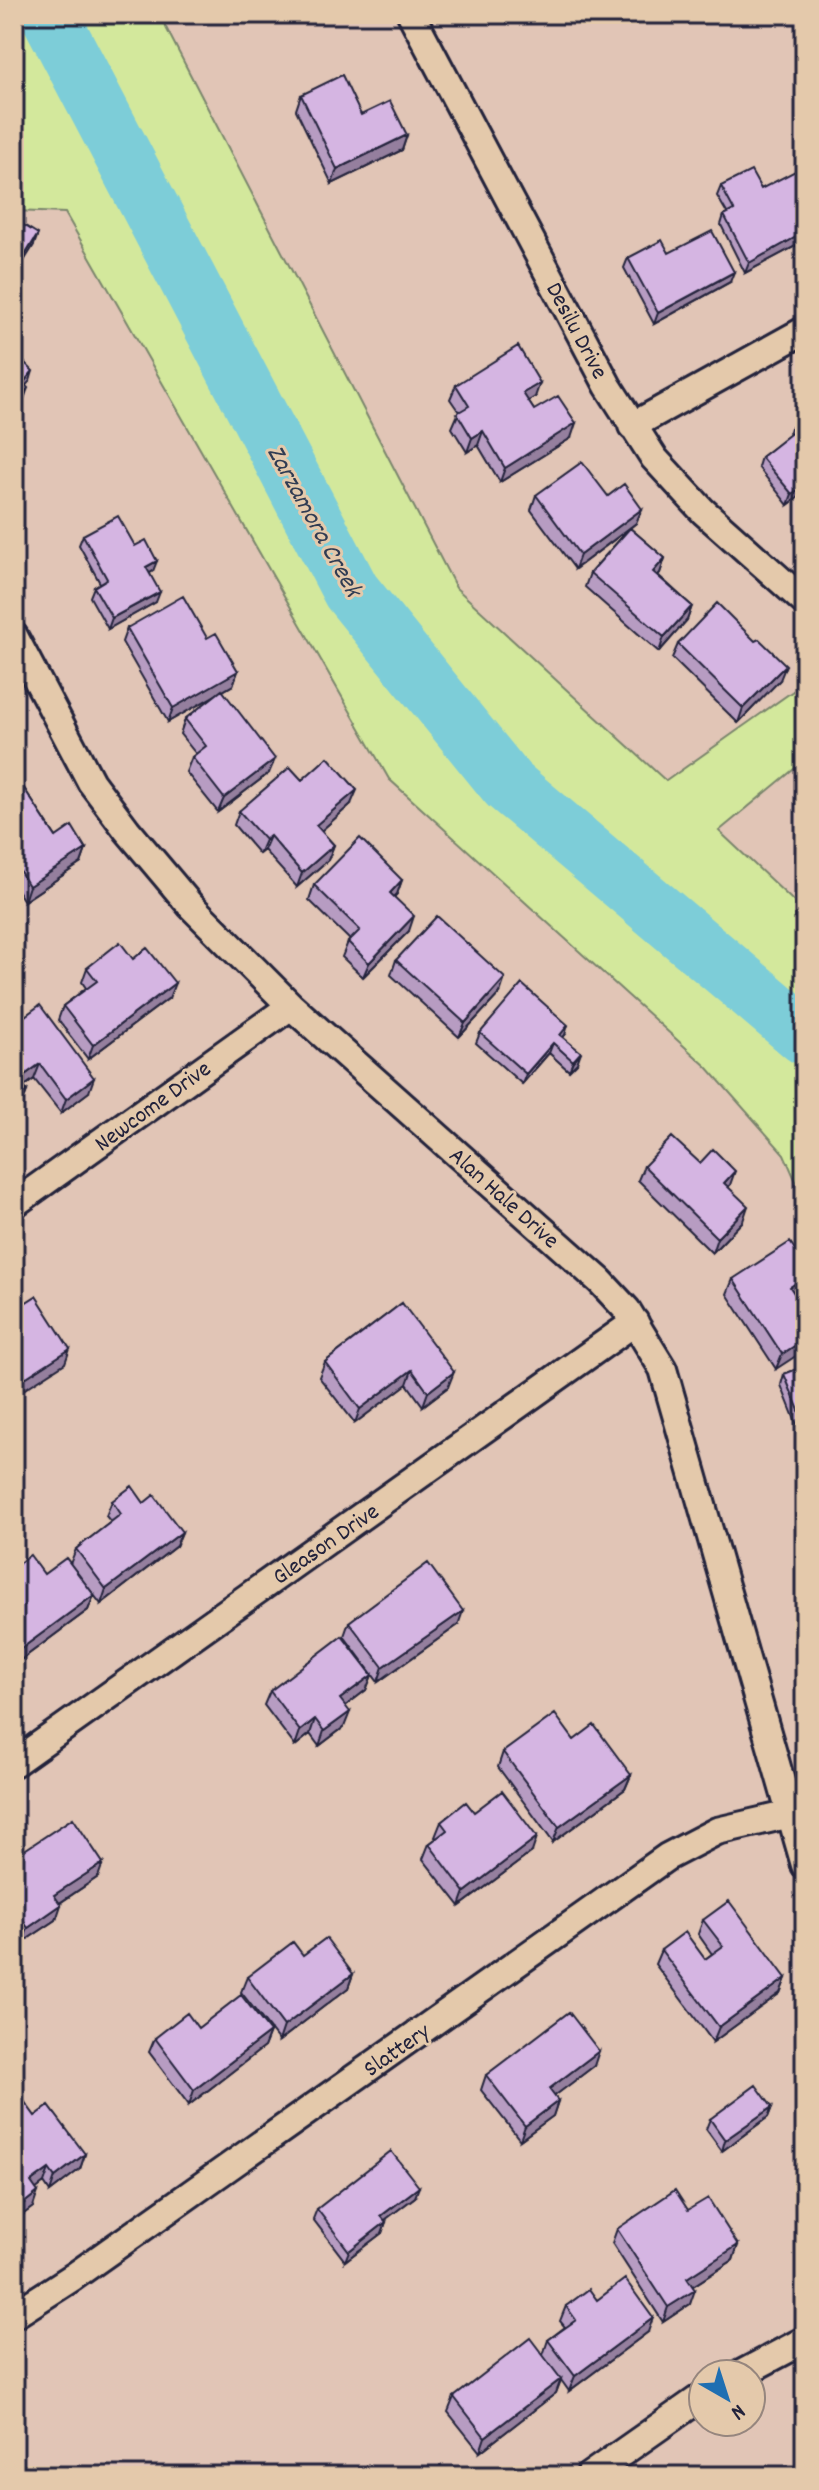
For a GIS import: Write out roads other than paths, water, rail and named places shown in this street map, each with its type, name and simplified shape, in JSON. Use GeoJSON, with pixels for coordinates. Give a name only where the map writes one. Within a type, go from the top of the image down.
{"type":"FeatureCollection","features":[{"type":"Feature","properties":{"kind":"street","name":"Desilu Drive"},"geometry":{"type":"LineString","coordinates":[[411,14],[632,426],[677,486],[805,602]]}},
{"type":"Feature","properties":{"kind":"street"},"geometry":{"type":"LineString","coordinates":[[632,426],[805,330]]}},
{"type":"Feature","properties":{"kind":"street","name":"Alan Hale Drive"},"geometry":{"type":"LineString","coordinates":[[14,636],[91,782],[191,906],[291,1006],[600,1281],[635,1322],[663,1369],[676,1408],[805,1865]]}},
{"type":"Feature","properties":{"kind":"street","name":"Newcome Drive"},"geometry":{"type":"LineString","coordinates":[[14,1204],[291,1006]]}},
{"type":"Feature","properties":{"kind":"street","name":"Gleason Drive"},"geometry":{"type":"LineString","coordinates":[[14,1763],[635,1322]]}},
{"type":"Feature","properties":{"kind":"street","name":"Slattery"},"geometry":{"type":"LineString","coordinates":[[14,2315],[73,2277],[667,1857],[717,1831],[791,1814]]}},
{"type":"Feature","properties":{"kind":"street"},"geometry":{"type":"LineString","coordinates":[[767,2360],[805,2340]]}},
{"type":"Feature","properties":{"kind":"street"},"geometry":{"type":"LineString","coordinates":[[589,2476],[687,2407]]}},
{"type":"Feature","properties":{"kind":"waterway","name":"Zarzamora Creek"},"geometry":{"type":"LineString","coordinates":[[49,14],[351,591],[508,785],[805,1036]]}}]}
